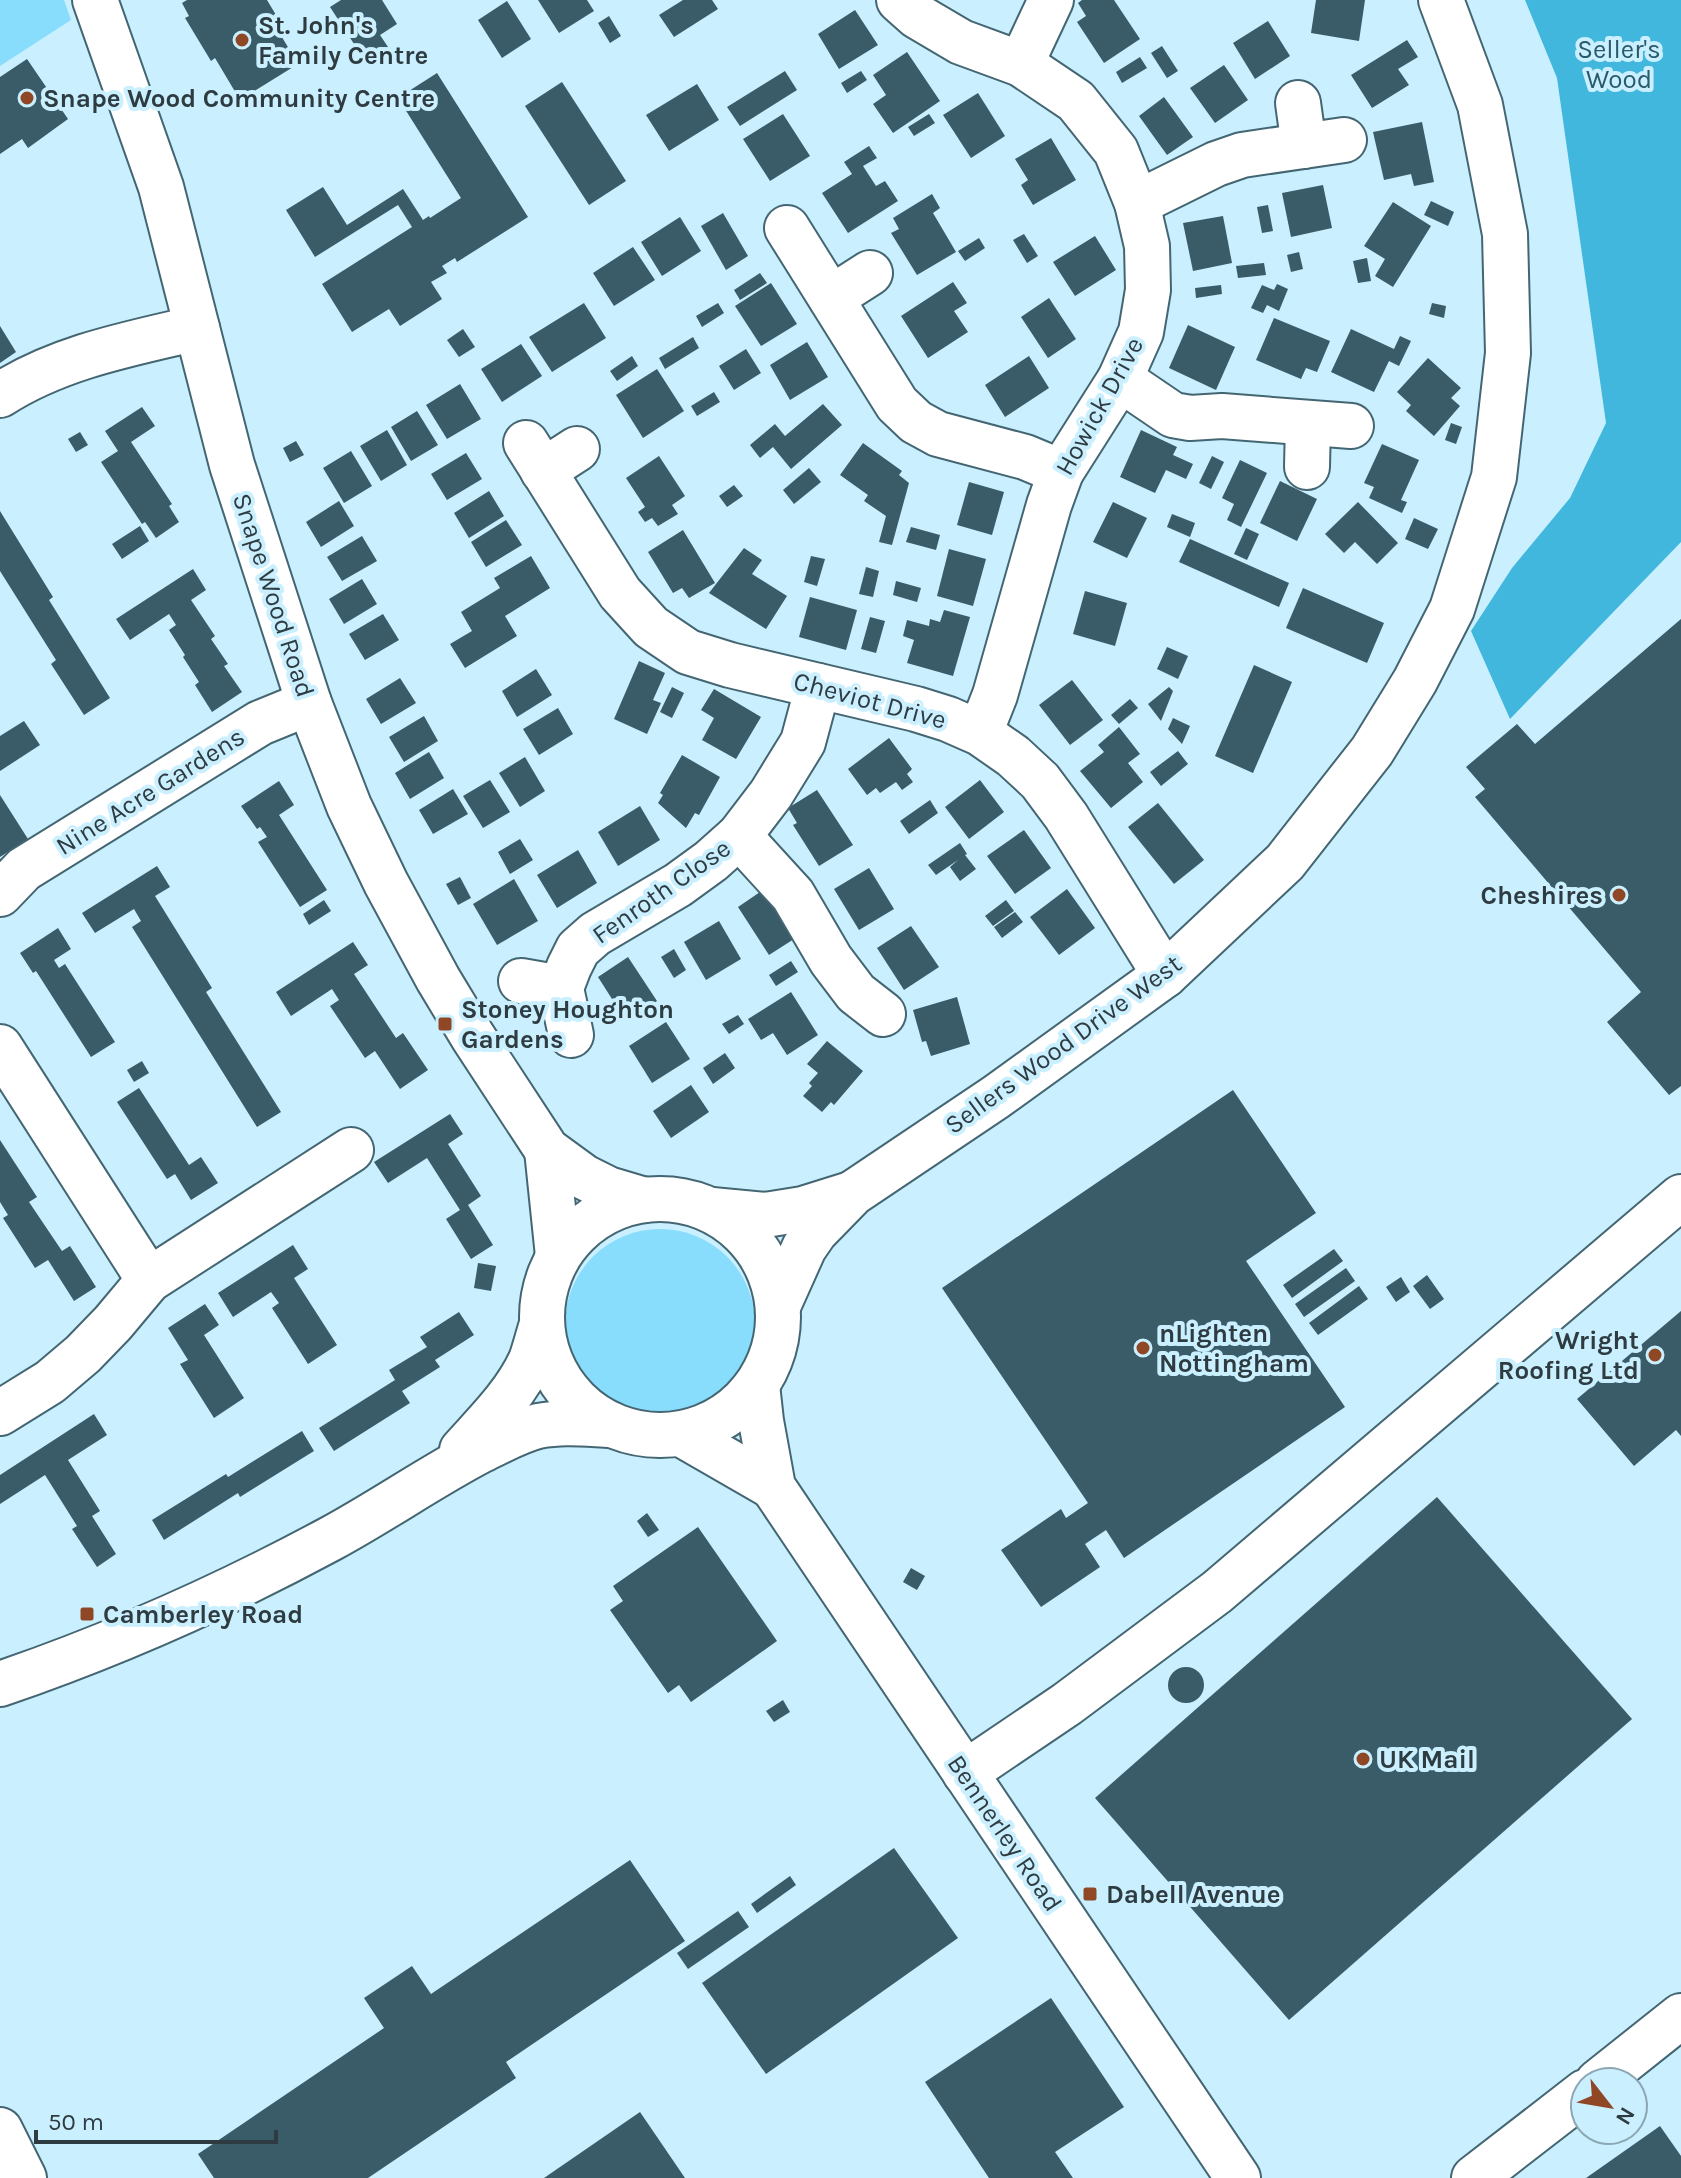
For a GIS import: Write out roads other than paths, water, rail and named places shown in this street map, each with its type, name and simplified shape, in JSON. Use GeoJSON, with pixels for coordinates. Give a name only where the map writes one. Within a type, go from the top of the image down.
{"type":"FeatureCollection","features":[{"type":"Feature","properties":{"kind":"street","name":"Snape Wood Road"},"geometry":{"type":"LineString","coordinates":[[95,0],[161,187],[232,465],[309,703],[349,806],[438,979],[547,1150],[584,1177],[608,1189],[645,1200]]}},
{"type":"Feature","properties":{"kind":"street","name":"Howick Drive"},"geometry":{"type":"LineString","coordinates":[[899,0],[917,16],[961,42],[1021,64],[1076,101],[1116,151],[1137,203],[1147,246],[1148,290],[1141,332],[1120,379],[1061,472],[995,695],[980,733]]}},
{"type":"Feature","properties":{"kind":"street"},"geometry":{"type":"LineString","coordinates":[[1021,64],[1051,0]]}},
{"type":"Feature","properties":{"kind":"street","name":"Sellers Wood Drive West"},"geometry":{"type":"LineString","coordinates":[[778,1306],[804,1248],[815,1232],[853,1193],[996,1097],[1165,975],[1285,862],[1372,751],[1415,681],[1452,609],[1494,477],[1508,353],[1505,234],[1480,105],[1441,0]]}},
{"type":"Feature","properties":{"kind":"street"},"geometry":{"type":"LineString","coordinates":[[1137,203],[1229,159],[1324,143],[1298,103]]}},
{"type":"Feature","properties":{"kind":"street"},"geometry":{"type":"LineString","coordinates":[[787,228],[897,404],[916,422],[938,434],[1025,457],[1061,472]]}},
{"type":"Feature","properties":{"kind":"street"},"geometry":{"type":"LineString","coordinates":[[831,298],[870,273]]}},
{"type":"Feature","properties":{"kind":"street"},"geometry":{"type":"LineString","coordinates":[[0,395],[62,363],[197,328]]}},
{"type":"Feature","properties":{"kind":"street"},"geometry":{"type":"LineString","coordinates":[[1120,379],[1173,415],[1351,426]]}},
{"type":"Feature","properties":{"kind":"street"},"geometry":{"type":"LineString","coordinates":[[1307,467],[1308,423]]}},
{"type":"Feature","properties":{"kind":"street","name":"Cheviot Drive"},"geometry":{"type":"LineString","coordinates":[[549,454],[620,593],[651,627],[688,652],[948,719],[980,733],[1013,756],[1040,781],[1066,816],[1165,975]]}},
{"type":"Feature","properties":{"kind":"street","name":"Fenroth Close"},"geometry":{"type":"LineString","coordinates":[[571,1035],[541,985],[569,967],[578,949],[595,934],[678,885],[739,836],[771,794],[803,742],[818,686]]}},
{"type":"Feature","properties":{"kind":"street","name":"Nine Acre Gardens"},"geometry":{"type":"LineString","coordinates":[[0,894],[24,869],[260,723],[309,703]]}},
{"type":"Feature","properties":{"kind":"street","name":"Fenroth Close"},"geometry":{"type":"LineString","coordinates":[[739,836],[793,895],[856,1006]]}},
{"type":"Feature","properties":{"kind":"street"},"geometry":{"type":"LineString","coordinates":[[0,1047],[149,1280]]}},
{"type":"Feature","properties":{"kind":"street"},"geometry":{"type":"LineString","coordinates":[[0,1413],[50,1382],[83,1354],[149,1280],[351,1150]]}},
{"type":"Feature","properties":{"kind":"street","name":"Snape Wood Road"},"geometry":{"type":"LineString","coordinates":[[547,1150],[558,1256]]}},
{"type":"Feature","properties":{"kind":"street","name":"Sellers Wood Drive West"},"geometry":{"type":"LineString","coordinates":[[712,1210],[765,1215],[803,1209],[853,1193]]}},
{"type":"Feature","properties":{"kind":"street"},"geometry":{"type":"LineString","coordinates":[[965,1773],[1067,1704],[1217,1592],[1681,1197]]}},
{"type":"Feature","properties":{"kind":"street"},"geometry":{"type":"LineString","coordinates":[[0,1684],[115,1640],[259,1575],[330,1539],[444,1470],[513,1434],[566,1422],[611,1425],[658,1436],[704,1428],[724,1417],[742,1403],[768,1367],[775,1348],[778,1306],[770,1273],[753,1243],[734,1224],[712,1210],[687,1201],[661,1198],[611,1209],[591,1221],[558,1256],[542,1300],[546,1351],[556,1375],[571,1396],[589,1413],[611,1425]]}},
{"type":"Feature","properties":{"kind":"street"},"geometry":{"type":"LineString","coordinates":[[444,1470],[517,1385],[531,1360],[542,1324]]}},
{"type":"Feature","properties":{"kind":"street","name":"Bennerley Road"},"geometry":{"type":"LineString","coordinates":[[757,1385],[773,1487],[965,1773],[1224,2173]]}},
{"type":"Feature","properties":{"kind":"street","name":"Bennerley Road"},"geometry":{"type":"LineString","coordinates":[[681,1434],[773,1487]]}},
{"type":"Feature","properties":{"kind":"street"},"geometry":{"type":"LineString","coordinates":[[1618,2066],[1681,2016]]}},
{"type":"Feature","properties":{"kind":"street"},"geometry":{"type":"LineString","coordinates":[[1474,2178],[1569,2104]]}},
{"type":"Feature","properties":{"kind":"street"},"geometry":{"type":"LineString","coordinates":[[0,2130],[15,2176]]}},
{"type":"Feature","properties":{"kind":"place","name":"St. John's Family Centre"},"geometry":{"type":"Point","coordinates":[242,40]}},
{"type":"Feature","properties":{"kind":"place","name":"Snape Wood Community Centre"},"geometry":{"type":"Point","coordinates":[27,98]}},
{"type":"Feature","properties":{"kind":"place","name":"Cheshires"},"geometry":{"type":"Point","coordinates":[1619,895]}},
{"type":"Feature","properties":{"kind":"place","name":"Stoney Houghton Gardens"},"geometry":{"type":"Point","coordinates":[445,1024]}},
{"type":"Feature","properties":{"kind":"place","name":"nLighten Nottingham"},"geometry":{"type":"Point","coordinates":[1143,1348]}},
{"type":"Feature","properties":{"kind":"place","name":"Wright Roofing Ltd"},"geometry":{"type":"Point","coordinates":[1655,1355]}},
{"type":"Feature","properties":{"kind":"place","name":"Camberley Road"},"geometry":{"type":"Point","coordinates":[87,1614]}},
{"type":"Feature","properties":{"kind":"place","name":"UK Mail"},"geometry":{"type":"Point","coordinates":[1363,1759]}},
{"type":"Feature","properties":{"kind":"place","name":"Dabell Avenue"},"geometry":{"type":"Point","coordinates":[1090,1894]}},
{"type":"Feature","properties":{"kind":"park label","name":"Seller's Wood"},"geometry":{"type":"Point","coordinates":[1619,64]}}]}
